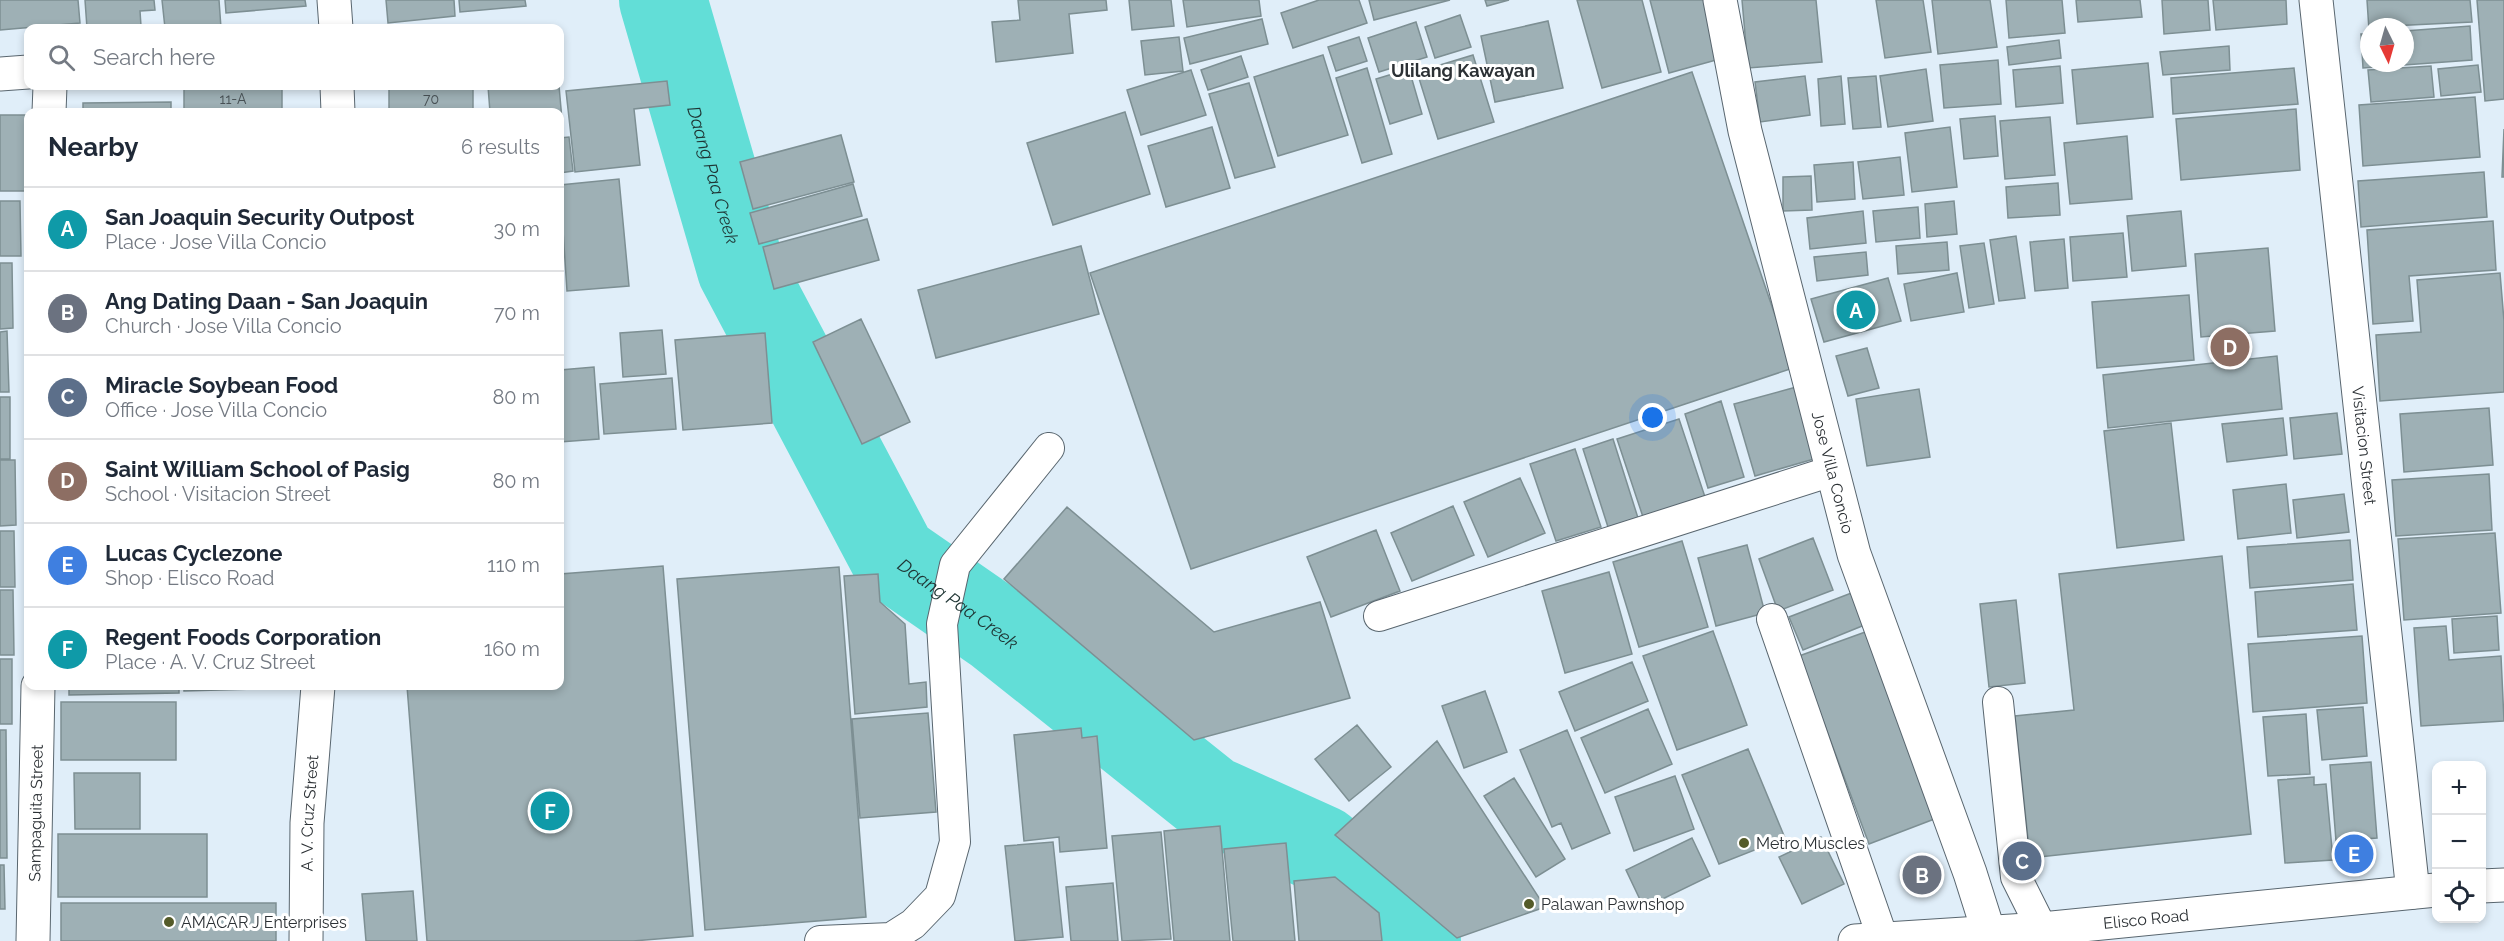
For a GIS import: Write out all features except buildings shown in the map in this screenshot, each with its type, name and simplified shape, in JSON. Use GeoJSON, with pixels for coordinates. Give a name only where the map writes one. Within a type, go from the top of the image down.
{"type":"FeatureCollection","features":[{"type":"Feature","properties":{"kind":"street"},"geometry":{"type":"LineString","coordinates":[[334,0],[336,24]]}},
{"type":"Feature","properties":{"kind":"street","name":"Jose Villa Concio"},"geometry":{"type":"LineString","coordinates":[[1720,0],[1745,131],[1854,554],[1970,873],[1989,933]]}},
{"type":"Feature","properties":{"kind":"street","name":"Visitacion Street"},"geometry":{"type":"LineString","coordinates":[[2316,0],[2424,891]]}},
{"type":"Feature","properties":{"kind":"street"},"geometry":{"type":"LineString","coordinates":[[0,74],[24,72]]}},
{"type":"Feature","properties":{"kind":"street"},"geometry":{"type":"LineString","coordinates":[[50,90],[50,108]]}},
{"type":"Feature","properties":{"kind":"street"},"geometry":{"type":"LineString","coordinates":[[338,90],[338,108]]}},
{"type":"Feature","properties":{"kind":"street","name":"Sampaguita Street"},"geometry":{"type":"LineString","coordinates":[[33,941],[38,690]]}},
{"type":"Feature","properties":{"kind":"street","name":"A. V. Cruz Street"},"geometry":{"type":"LineString","coordinates":[[306,941],[308,823],[318,690]]}},
{"type":"Feature","properties":{"kind":"street"},"geometry":{"type":"LineString","coordinates":[[2486,886],[2504,885]]}},
{"type":"Feature","properties":{"kind":"street","name":"Elisco Road"},"geometry":{"type":"LineString","coordinates":[[1869,940],[1989,933],[2035,933],[2424,891]]}},
{"type":"Feature","properties":{"kind":"lane"},"geometry":{"type":"LineString","coordinates":[[820,941],[891,938],[913,924],[940,896],[955,842],[942,624],[955,566],[1049,448]]}},
{"type":"Feature","properties":{"kind":"lane"},"geometry":{"type":"LineString","coordinates":[[1379,616],[1832,471]]}},
{"type":"Feature","properties":{"kind":"lane"},"geometry":{"type":"LineString","coordinates":[[1772,620],[1869,940]]}},
{"type":"Feature","properties":{"kind":"lane"},"geometry":{"type":"LineString","coordinates":[[1998,702],[2016,877],[2035,933]]}},
{"type":"Feature","properties":{"kind":"waterway","name":"Daang Paa Creek"},"geometry":{"type":"LineString","coordinates":[[663,0],[741,269],[894,558],[998,630],[1210,799],[1321,849],[1414,929],[1417,941]]}},
{"type":"Feature","properties":{"kind":"place","name":"San Joaquin Security Outpost"},"geometry":{"type":"Point","coordinates":[1856,310]}},
{"type":"Feature","properties":{"kind":"place","name":"Saint William School of Pasig"},"geometry":{"type":"Point","coordinates":[2230,347]}},
{"type":"Feature","properties":{"kind":"place","name":"Regent Foods Corporation"},"geometry":{"type":"Point","coordinates":[550,811]}},
{"type":"Feature","properties":{"kind":"place","name":"Metro Muscles"},"geometry":{"type":"Point","coordinates":[1744,843]}},
{"type":"Feature","properties":{"kind":"place","name":"Lucas Cyclezone"},"geometry":{"type":"Point","coordinates":[2354,854]}},
{"type":"Feature","properties":{"kind":"place","name":"Miracle Soybean Food"},"geometry":{"type":"Point","coordinates":[2022,861]}},
{"type":"Feature","properties":{"kind":"place","name":"Ang Dating Daan - San Joaquin"},"geometry":{"type":"Point","coordinates":[1922,875]}},
{"type":"Feature","properties":{"kind":"place","name":"Palawan Pawnshop"},"geometry":{"type":"Point","coordinates":[1529,904]}},
{"type":"Feature","properties":{"kind":"place","name":"AMACAR J Enterprises"},"geometry":{"type":"Point","coordinates":[169,922]}},
{"type":"Feature","properties":{"kind":"district","name":"Ulilang Kawayan"},"geometry":{"type":"Point","coordinates":[1463,70]}}]}
